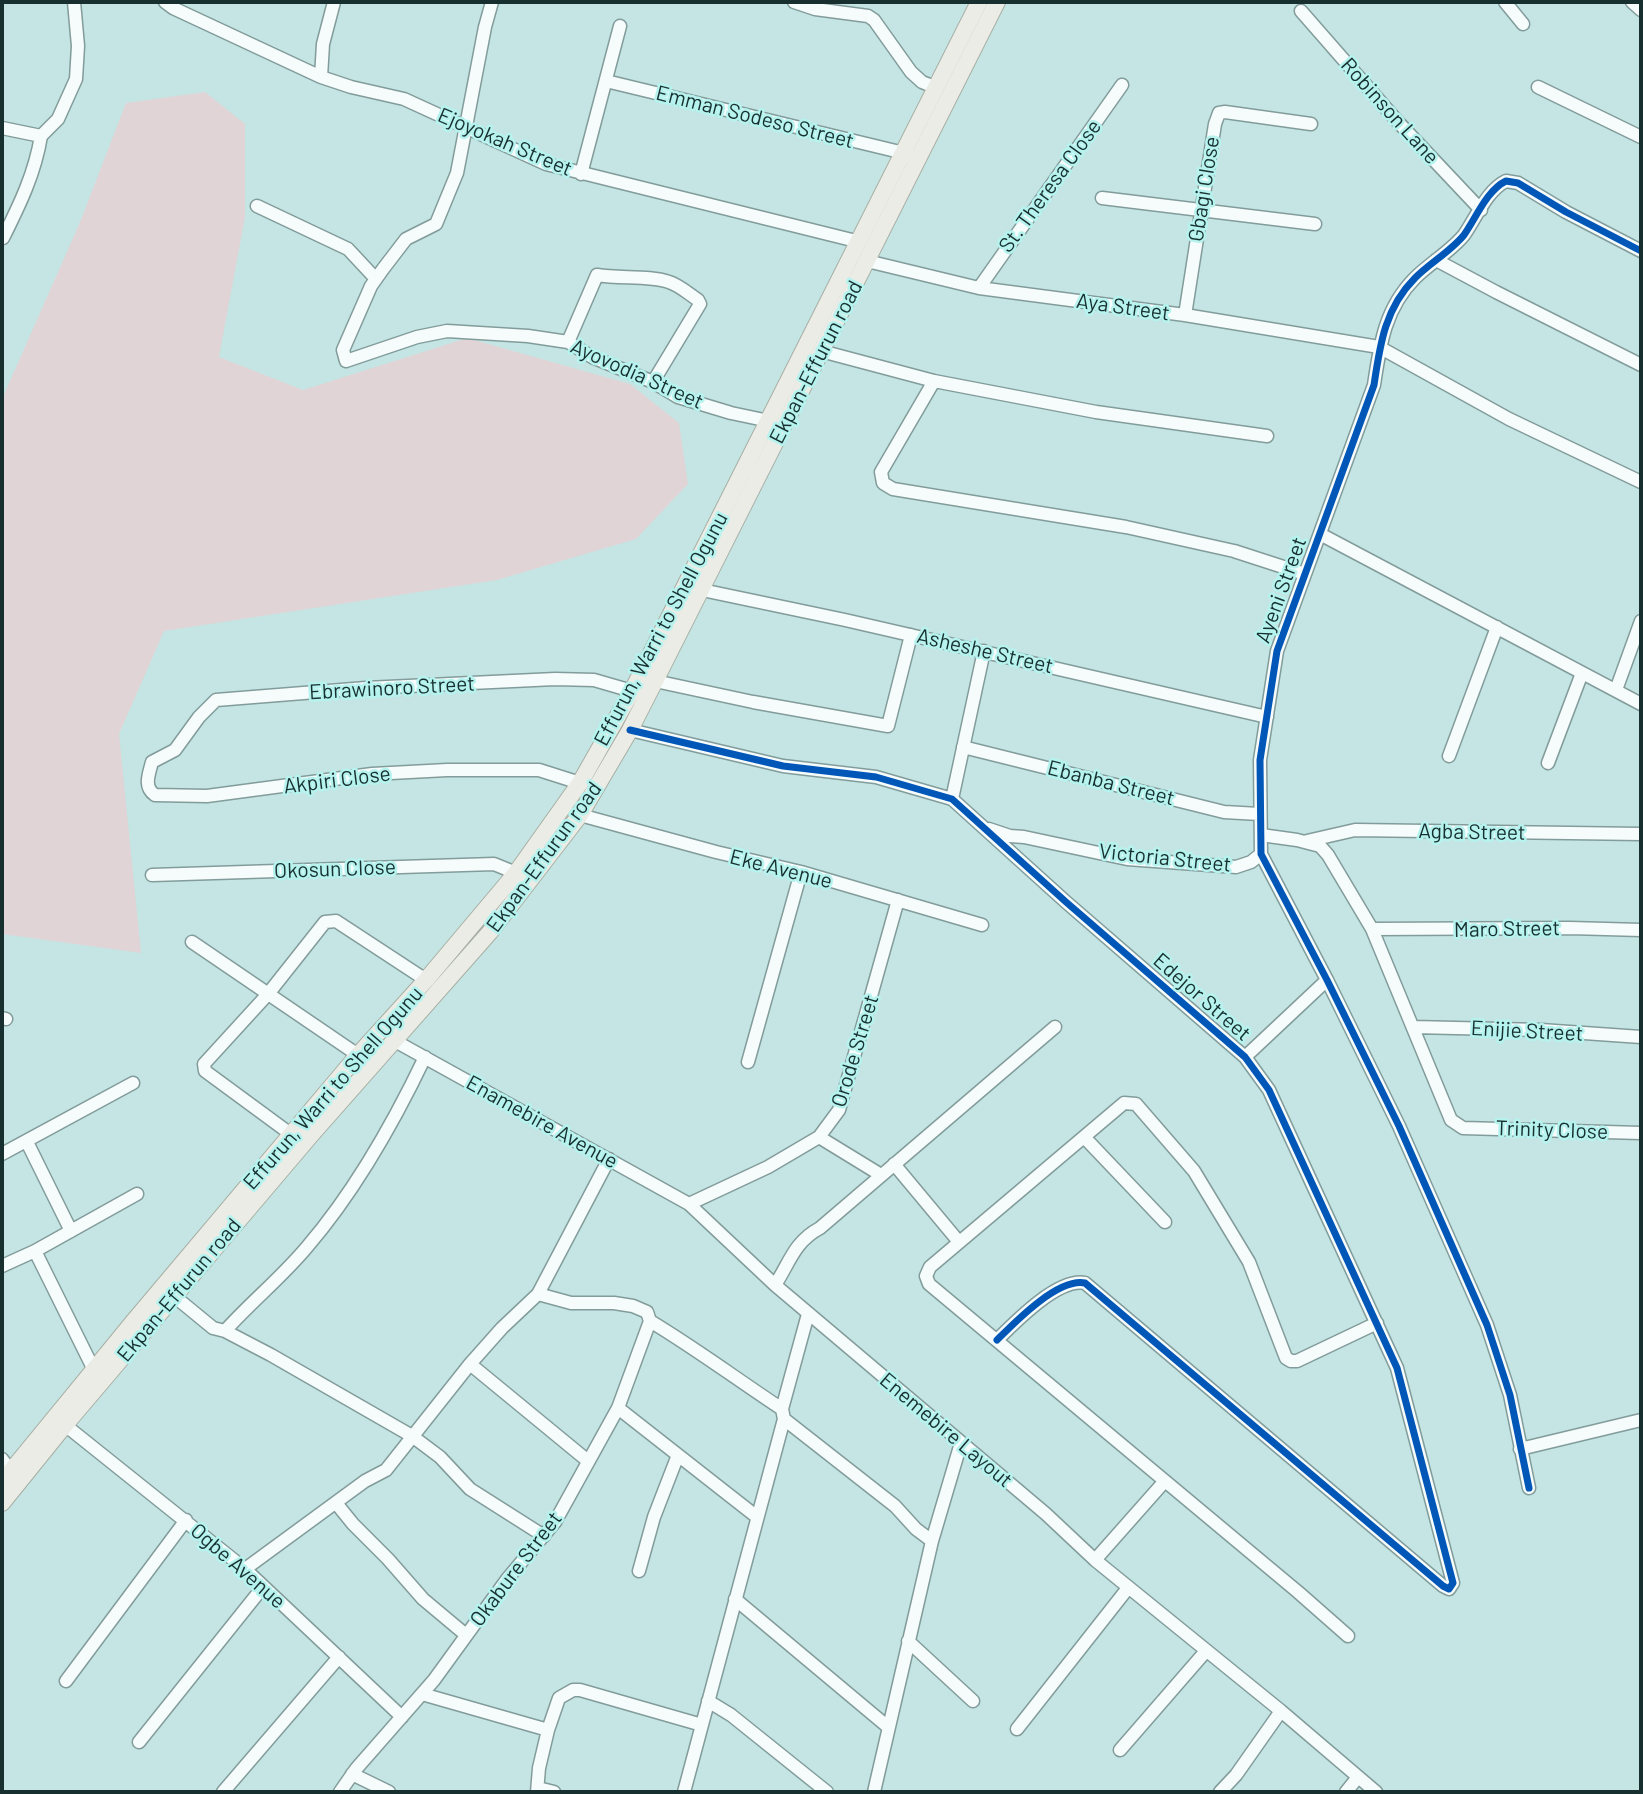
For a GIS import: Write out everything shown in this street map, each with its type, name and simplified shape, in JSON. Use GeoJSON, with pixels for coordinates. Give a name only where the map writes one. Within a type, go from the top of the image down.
{"type":"FeatureCollection","features":[{"type":"Feature","properties":{"kind":"main road","name":"Effurun, Warri to Shell Ogunu"},"geometry":{"type":"LineString","coordinates":[[5,1471],[516,873],[580,783],[632,691],[860,242],[911,157],[937,88],[979,2]]}},
{"type":"Feature","properties":{"kind":"main road","name":"Ekpan-Effurun road"},"geometry":{"type":"LineString","coordinates":[[2,1503],[174,1296],[490,932],[580,815],[630,730],[702,590],[867,261],[911,157],[997,2]]}},
{"type":"Feature","properties":{"kind":"street"},"geometry":{"type":"LineString","coordinates":[[3,238],[27,190],[37,161],[41,136],[58,119],[76,79],[78,46],[74,2]]}},
{"type":"Feature","properties":{"kind":"street","name":"Ejoyokah Street"},"geometry":{"type":"LineString","coordinates":[[165,2],[321,77],[404,99],[546,164],[860,242]]}},
{"type":"Feature","properties":{"kind":"street"},"geometry":{"type":"LineString","coordinates":[[321,77],[323,44],[334,2]]}},
{"type":"Feature","properties":{"kind":"street"},"geometry":{"type":"LineString","coordinates":[[257,206],[348,249],[376,279],[406,239],[436,224],[457,173],[492,2]]}},
{"type":"Feature","properties":{"kind":"street"},"geometry":{"type":"LineString","coordinates":[[794,2],[815,9],[867,16],[874,20],[911,72],[922,82],[937,88]]}},
{"type":"Feature","properties":{"kind":"street"},"geometry":{"type":"LineString","coordinates":[[1505,2],[1523,24]]}},
{"type":"Feature","properties":{"kind":"street"},"geometry":{"type":"LineString","coordinates":[[1632,2],[1641,10]]}},
{"type":"Feature","properties":{"kind":"street","name":"Robinson Lane"},"geometry":{"type":"LineString","coordinates":[[1301,11],[1398,122],[1481,210]]}},
{"type":"Feature","properties":{"kind":"street"},"geometry":{"type":"LineString","coordinates":[[581,174],[620,26]]}},
{"type":"Feature","properties":{"kind":"street","name":"Emman Sodeso Street"},"geometry":{"type":"LineString","coordinates":[[606,81],[911,157]]}},
{"type":"Feature","properties":{"kind":"street","name":"St. Theresa Close"},"geometry":{"type":"LineString","coordinates":[[979,288],[1122,85]]}},
{"type":"Feature","properties":{"kind":"street"},"geometry":{"type":"LineString","coordinates":[[1538,88],[1641,137]]}},
{"type":"Feature","properties":{"kind":"street","name":"Gbagi Close"},"geometry":{"type":"LineString","coordinates":[[1185,316],[1200,209],[1219,113],[1311,124]]}},
{"type":"Feature","properties":{"kind":"street"},"geometry":{"type":"LineString","coordinates":[[2,128],[41,136]]}},
{"type":"Feature","properties":{"kind":"street","name":"Ayeni Street"},"geometry":{"type":"LineString","coordinates":[[1261,854],[1260,760],[1277,651],[1374,385],[1379,347],[1387,318],[1397,298],[1415,278],[1462,237],[1500,184],[1506,181],[1518,183],[1566,212],[1641,251]]}},
{"type":"Feature","properties":{"kind":"street"},"geometry":{"type":"LineString","coordinates":[[1102,198],[1315,224]]}},
{"type":"Feature","properties":{"kind":"street"},"geometry":{"type":"LineString","coordinates":[[1436,260],[1641,365]]}},
{"type":"Feature","properties":{"kind":"street","name":"Aya Street"},"geometry":{"type":"LineString","coordinates":[[867,261],[979,288],[1185,316],[1379,347],[1509,419],[1641,482]]}},
{"type":"Feature","properties":{"kind":"street"},"geometry":{"type":"LineString","coordinates":[[568,342],[597,275],[672,282],[700,304],[653,383]]}},
{"type":"Feature","properties":{"kind":"street","name":"Ayovodia Street"},"geometry":{"type":"LineString","coordinates":[[376,279],[342,350],[346,361],[417,337],[447,331],[528,336],[568,342],[592,357],[653,383],[678,397],[769,421]]}},
{"type":"Feature","properties":{"kind":"street"},"geometry":{"type":"LineString","coordinates":[[821,351],[934,381],[1096,412],[1267,436]]}},
{"type":"Feature","properties":{"kind":"street"},"geometry":{"type":"LineString","coordinates":[[934,381],[881,471],[883,483],[893,489],[1126,527],[1234,551],[1305,574]]}},
{"type":"Feature","properties":{"kind":"street"},"geometry":{"type":"LineString","coordinates":[[1320,534],[1641,704]]}},
{"type":"Feature","properties":{"kind":"street","name":"Asheshe Street"},"geometry":{"type":"LineString","coordinates":[[702,590],[984,651],[1267,717]]}},
{"type":"Feature","properties":{"kind":"street"},"geometry":{"type":"LineString","coordinates":[[1616,691],[1641,621]]}},
{"type":"Feature","properties":{"kind":"street"},"geometry":{"type":"LineString","coordinates":[[1449,756],[1497,627]]}},
{"type":"Feature","properties":{"kind":"street"},"geometry":{"type":"LineString","coordinates":[[655,681],[888,726],[911,635]]}},
{"type":"Feature","properties":{"kind":"street"},"geometry":{"type":"LineString","coordinates":[[952,799],[984,651]]}},
{"type":"Feature","properties":{"kind":"street"},"geometry":{"type":"LineString","coordinates":[[1548,762],[1582,673]]}},
{"type":"Feature","properties":{"kind":"street","name":"Ebrawinoro Street"},"geometry":{"type":"LineString","coordinates":[[175,750],[199,717],[216,700],[366,688],[555,679],[594,680],[632,691]]}},
{"type":"Feature","properties":{"kind":"street","name":"Edejor Street"},"geometry":{"type":"LineString","coordinates":[[630,730],[783,766],[876,777],[952,799],[1245,1058],[1269,1090],[1377,1323],[1404,1391],[1453,1583],[1450,1589],[1432,1578],[1085,1283],[1067,1284],[1023,1315],[997,1340]]}},
{"type":"Feature","properties":{"kind":"street","name":"Ebanba Street"},"geometry":{"type":"LineString","coordinates":[[963,747],[1224,812],[1259,814]]}},
{"type":"Feature","properties":{"kind":"street","name":"Akpiri Close"},"geometry":{"type":"LineString","coordinates":[[175,750],[152,762],[147,785],[149,791],[155,795],[206,796],[372,774],[447,770],[539,770],[580,783]]}},
{"type":"Feature","properties":{"kind":"street","name":"Eke Avenue"},"geometry":{"type":"LineString","coordinates":[[580,815],[801,872],[982,925]]}},
{"type":"Feature","properties":{"kind":"street","name":"Victoria Street"},"geometry":{"type":"LineString","coordinates":[[983,828],[1126,859],[1236,867],[1251,862],[1261,854]]}},
{"type":"Feature","properties":{"kind":"street","name":"Agba Street"},"geometry":{"type":"LineString","coordinates":[[1304,841],[1355,830],[1641,834]]}},
{"type":"Feature","properties":{"kind":"street"},"geometry":{"type":"LineString","coordinates":[[1261,835],[1304,841],[1320,846],[1328,855],[1372,929],[1413,1027]]}},
{"type":"Feature","properties":{"kind":"street"},"geometry":{"type":"LineString","coordinates":[[1261,854],[1399,1126],[1488,1325],[1510,1395],[1529,1488]]}},
{"type":"Feature","properties":{"kind":"street","name":"Okosun Close"},"geometry":{"type":"LineString","coordinates":[[152,874],[494,864],[516,873]]}},
{"type":"Feature","properties":{"kind":"street"},"geometry":{"type":"LineString","coordinates":[[748,1062],[801,872]]}},
{"type":"Feature","properties":{"kind":"street","name":"Orode Street"},"geometry":{"type":"LineString","coordinates":[[689,1204],[768,1167],[819,1137],[839,1110],[898,900]]}},
{"type":"Feature","properties":{"kind":"street"},"geometry":{"type":"LineString","coordinates":[[292,1135],[205,1071],[204,1064],[268,994],[325,922],[336,921],[426,980]]}},
{"type":"Feature","properties":{"kind":"street","name":"Maro Street"},"geometry":{"type":"LineString","coordinates":[[1372,929],[1641,930]]}},
{"type":"Feature","properties":{"kind":"street"},"geometry":{"type":"LineString","coordinates":[[192,942],[358,1055]]}},
{"type":"Feature","properties":{"kind":"street"},"geometry":{"type":"LineString","coordinates":[[1245,1058],[1327,980]]}},
{"type":"Feature","properties":{"kind":"street"},"geometry":{"type":"LineString","coordinates":[[775,1285],[796,1247],[806,1236],[820,1228],[1055,1027]]}},
{"type":"Feature","properties":{"kind":"street","name":"Enijie Street"},"geometry":{"type":"LineString","coordinates":[[1413,1027],[1541,1030],[1641,1037]]}},
{"type":"Feature","properties":{"kind":"street","name":"Trinity Close"},"geometry":{"type":"LineString","coordinates":[[1413,1027],[1451,1120],[1463,1128],[1641,1133]]}},
{"type":"Feature","properties":{"kind":"street","name":"Enamebire Avenue"},"geometry":{"type":"LineString","coordinates":[[394,1041],[689,1204]]}},
{"type":"Feature","properties":{"kind":"street"},"geometry":{"type":"LineString","coordinates":[[225,1331],[307,1248],[338,1208],[380,1145],[425,1057]]}},
{"type":"Feature","properties":{"kind":"street"},"geometry":{"type":"LineString","coordinates":[[2,1154],[133,1083]]}},
{"type":"Feature","properties":{"kind":"street"},"geometry":{"type":"LineString","coordinates":[[1348,1636],[929,1284],[926,1276],[930,1267],[1124,1103],[1136,1104],[1194,1171],[1249,1262],[1286,1358],[1297,1361],[1377,1323]]}},
{"type":"Feature","properties":{"kind":"street"},"geometry":{"type":"LineString","coordinates":[[819,1137],[881,1175]]}},
{"type":"Feature","properties":{"kind":"street"},"geometry":{"type":"LineString","coordinates":[[1085,1138],[1165,1222]]}},
{"type":"Feature","properties":{"kind":"street"},"geometry":{"type":"LineString","coordinates":[[27,1142],[71,1231]]}},
{"type":"Feature","properties":{"kind":"street"},"geometry":{"type":"LineString","coordinates":[[245,1569],[365,1480],[386,1470],[470,1364],[502,1328],[538,1294],[609,1159]]}},
{"type":"Feature","properties":{"kind":"street"},"geometry":{"type":"LineString","coordinates":[[894,1164],[959,1242]]}},
{"type":"Feature","properties":{"kind":"street"},"geometry":{"type":"LineString","coordinates":[[2,1266],[35,1251],[137,1194]]}},
{"type":"Feature","properties":{"kind":"street","name":"Enemebire Layout"},"geometry":{"type":"LineString","coordinates":[[689,1204],[808,1314],[1046,1514],[1095,1560],[1376,1792]]}},
{"type":"Feature","properties":{"kind":"street"},"geometry":{"type":"LineString","coordinates":[[35,1251],[94,1370]]}},
{"type":"Feature","properties":{"kind":"street"},"geometry":{"type":"LineString","coordinates":[[538,1294],[572,1303],[633,1306],[647,1312],[650,1321],[678,1338],[783,1414],[895,1506],[916,1529],[932,1541]]}},
{"type":"Feature","properties":{"kind":"street"},"geometry":{"type":"LineString","coordinates":[[174,1296],[213,1328],[225,1331],[271,1354],[412,1436],[440,1457],[470,1489],[544,1536]]}},
{"type":"Feature","properties":{"kind":"street"},"geometry":{"type":"LineString","coordinates":[[684,1792],[808,1314]]}},
{"type":"Feature","properties":{"kind":"street","name":"Okabure Street"},"geometry":{"type":"LineString","coordinates":[[340,1792],[382,1738],[422,1695],[508,1578],[555,1522],[618,1408],[650,1321]]}},
{"type":"Feature","properties":{"kind":"street"},"geometry":{"type":"LineString","coordinates":[[470,1364],[588,1461]]}},
{"type":"Feature","properties":{"kind":"street"},"geometry":{"type":"LineString","coordinates":[[618,1408],[757,1517]]}},
{"type":"Feature","properties":{"kind":"street"},"geometry":{"type":"LineString","coordinates":[[1520,1449],[1641,1420]]}},
{"type":"Feature","properties":{"kind":"street","name":"Ogbe Avenue"},"geometry":{"type":"LineString","coordinates":[[65,1425],[245,1569],[402,1717]]}},
{"type":"Feature","properties":{"kind":"street"},"geometry":{"type":"LineString","coordinates":[[874,1792],[932,1541],[961,1443]]}},
{"type":"Feature","properties":{"kind":"street"},"geometry":{"type":"LineString","coordinates":[[639,1571],[654,1517],[678,1455]]}},
{"type":"Feature","properties":{"kind":"street"},"geometry":{"type":"LineString","coordinates":[[1095,1560],[1164,1482]]}},
{"type":"Feature","properties":{"kind":"street"},"geometry":{"type":"LineString","coordinates":[[336,1503],[423,1599],[466,1635]]}},
{"type":"Feature","properties":{"kind":"street"},"geometry":{"type":"LineString","coordinates":[[66,1681],[186,1520]]}},
{"type":"Feature","properties":{"kind":"street"},"geometry":{"type":"LineString","coordinates":[[139,1742],[263,1587]]}},
{"type":"Feature","properties":{"kind":"street"},"geometry":{"type":"LineString","coordinates":[[1017,1729],[1128,1588]]}},
{"type":"Feature","properties":{"kind":"street"},"geometry":{"type":"LineString","coordinates":[[736,1599],[888,1727]]}},
{"type":"Feature","properties":{"kind":"street"},"geometry":{"type":"LineString","coordinates":[[908,1642],[973,1701]]}},
{"type":"Feature","properties":{"kind":"street"},"geometry":{"type":"LineString","coordinates":[[1120,1750],[1206,1651]]}},
{"type":"Feature","properties":{"kind":"street"},"geometry":{"type":"LineString","coordinates":[[223,1792],[339,1657]]}},
{"type":"Feature","properties":{"kind":"street"},"geometry":{"type":"LineString","coordinates":[[554,1792],[537,1790],[539,1768],[559,1698],[573,1690],[702,1725]]}},
{"type":"Feature","properties":{"kind":"street"},"geometry":{"type":"LineString","coordinates":[[422,1695],[548,1730]]}},
{"type":"Feature","properties":{"kind":"street"},"geometry":{"type":"LineString","coordinates":[[708,1701],[731,1715],[827,1792]]}},
{"type":"Feature","properties":{"kind":"street"},"geometry":{"type":"LineString","coordinates":[[1220,1792],[1236,1775],[1281,1711]]}},
{"type":"Feature","properties":{"kind":"street"},"geometry":{"type":"LineString","coordinates":[[352,1774],[389,1792]]}},
{"type":"Feature","properties":{"kind":"street"},"geometry":{"type":"LineString","coordinates":[[1346,1792],[1358,1777]]}},
{"type":"Feature","properties":{"kind":"shaded area"},"geometry":{"type":"Polygon","coordinates":[[[205,92],[245,124],[245,217],[219,357],[303,390],[467,338],[630,384],[679,423],[688,484],[636,539],[497,580],[164,631],[119,734],[141,953],[2,934],[2,399],[80,222],[126,103],[205,92]]]}},
{"type":"Feature","properties":{"kind":"cycle path"},"geometry":{"type":"LineString","coordinates":[[1529,1488],[1510,1395],[1487,1325],[1399,1126],[1261,854],[1260,760],[1277,651],[1374,385],[1390,314],[1405,290],[1459,241],[1493,191],[1506,181],[1518,183],[1566,212],[1641,251]]}},
{"type":"Feature","properties":{"kind":"cycle path"},"geometry":{"type":"LineString","coordinates":[[630,730],[783,766],[876,777],[952,799],[1245,1057],[1269,1090],[1397,1368],[1453,1583],[1449,1589],[1443,1586],[1085,1283],[1074,1283],[1050,1294],[1026,1312],[997,1340]]}}]}
